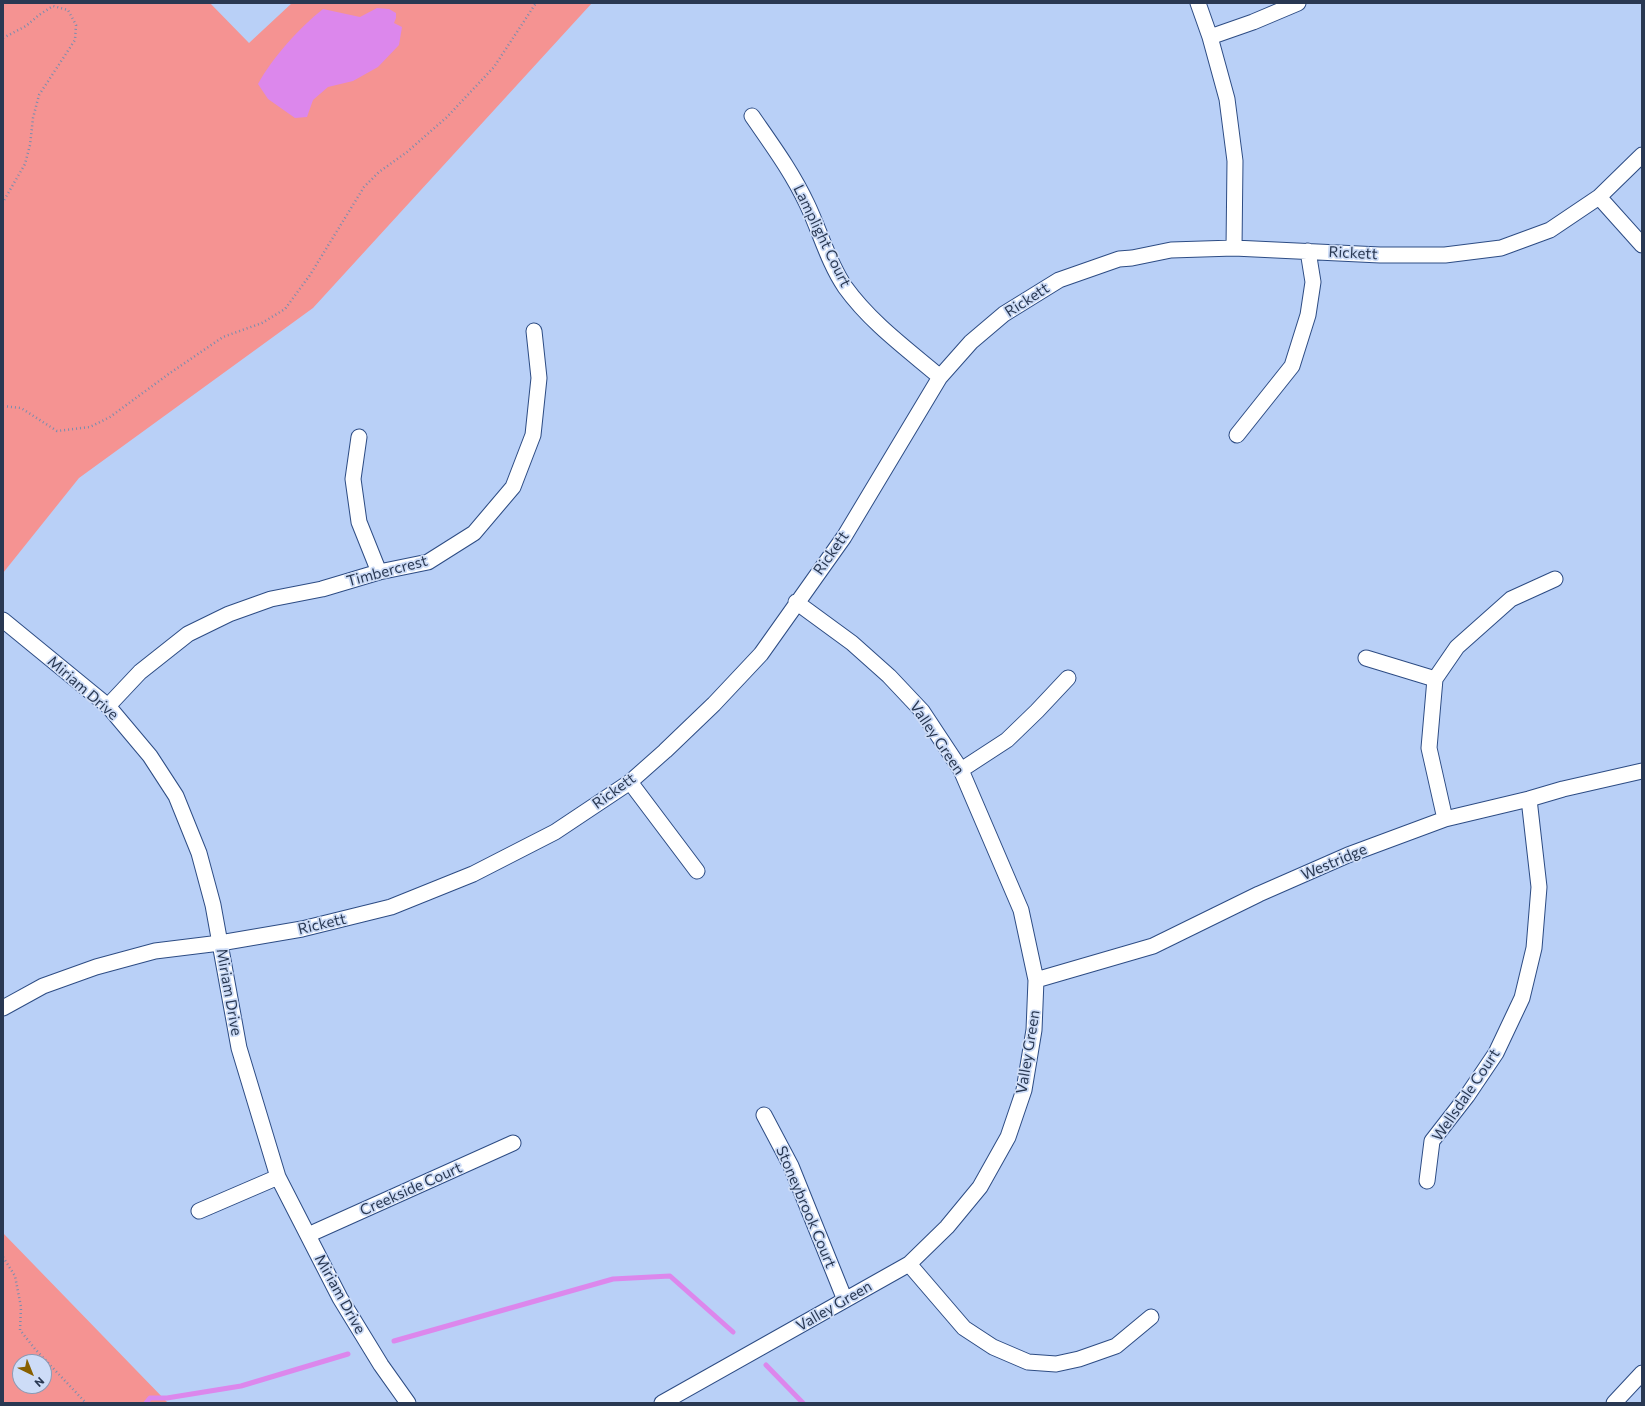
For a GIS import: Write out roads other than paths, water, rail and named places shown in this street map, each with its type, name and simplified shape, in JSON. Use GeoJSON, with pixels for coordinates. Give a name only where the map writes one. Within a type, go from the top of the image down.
{"type":"FeatureCollection","features":[{"type":"Feature","properties":{"kind":"street"},"geometry":{"type":"LineString","coordinates":[[1198,3],[1210,36],[1227,99],[1235,161],[1234,248]]}},
{"type":"Feature","properties":{"kind":"street"},"geometry":{"type":"LineString","coordinates":[[1210,36],[1253,22],[1298,3]]}},
{"type":"Feature","properties":{"kind":"street","name":"Lamplight Court"},"geometry":{"type":"LineString","coordinates":[[752,116],[787,167],[807,204],[825,248],[845,286],[881,328],[940,377]]}},
{"type":"Feature","properties":{"kind":"street","name":"Rickett"},"geometry":{"type":"LineString","coordinates":[[3,1008],[43,986],[96,967],[155,951],[220,943],[302,929],[398,904],[473,874],[555,832],[630,782],[665,751],[708,709],[761,654],[796,602],[844,537],[940,377],[971,342],[1004,314],[1059,280],[1119,259],[1132,258],[1171,250],[1234,248],[1445,255],[1501,248],[1550,230],[1599,197],[1642,155]]}},
{"type":"Feature","properties":{"kind":"street"},"geometry":{"type":"LineString","coordinates":[[1599,197],[1642,245]]}},
{"type":"Feature","properties":{"kind":"street"},"geometry":{"type":"LineString","coordinates":[[1237,435],[1292,366],[1308,315],[1313,282],[1308,251]]}},
{"type":"Feature","properties":{"kind":"street","name":"Timbercrest"},"geometry":{"type":"LineString","coordinates":[[108,706],[140,672],[188,634],[229,614],[270,599],[322,589],[379,572],[428,562],[474,533],[513,487],[533,435],[539,378],[534,331]]}},
{"type":"Feature","properties":{"kind":"street"},"geometry":{"type":"LineString","coordinates":[[359,437],[353,479],[359,522],[379,572]]}},
{"type":"Feature","properties":{"kind":"street"},"geometry":{"type":"LineString","coordinates":[[1445,819],[1429,748],[1434,679],[1457,648],[1511,599],[1555,579]]}},
{"type":"Feature","properties":{"kind":"street","name":"Valley Green"},"geometry":{"type":"LineString","coordinates":[[662,1403],[909,1264],[947,1227],[980,1187],[1008,1137],[1024,1090],[1034,1030],[1036,980],[1021,910],[961,770],[922,711],[889,676],[852,643],[796,602]]}},
{"type":"Feature","properties":{"kind":"street","name":"Miriam Drive"},"geometry":{"type":"LineString","coordinates":[[3,620],[108,706],[150,756],[176,796],[199,853],[213,905],[239,1048],[278,1177],[340,1298],[381,1365],[408,1403]]}},
{"type":"Feature","properties":{"kind":"street"},"geometry":{"type":"LineString","coordinates":[[1366,658],[1434,679]]}},
{"type":"Feature","properties":{"kind":"street"},"geometry":{"type":"LineString","coordinates":[[961,770],[1007,740],[1068,678]]}},
{"type":"Feature","properties":{"kind":"street","name":"Westridge"},"geometry":{"type":"LineString","coordinates":[[1036,980],[1153,946],[1260,894],[1348,855],[1445,819],[1642,771]]}},
{"type":"Feature","properties":{"kind":"street"},"geometry":{"type":"LineString","coordinates":[[630,782],[697,871]]}},
{"type":"Feature","properties":{"kind":"street","name":"Wellsdale Court"},"geometry":{"type":"LineString","coordinates":[[1427,1181],[1432,1141],[1467,1096],[1496,1053],[1522,998],[1534,948],[1539,886],[1529,799]]}},
{"type":"Feature","properties":{"kind":"street","name":"Stoneybrook Court"},"geometry":{"type":"LineString","coordinates":[[764,1115],[790,1166],[845,1300]]}},
{"type":"Feature","properties":{"kind":"street","name":"Creekside Court"},"geometry":{"type":"LineString","coordinates":[[308,1235],[513,1143]]}},
{"type":"Feature","properties":{"kind":"street"},"geometry":{"type":"LineString","coordinates":[[200,1211],[278,1177]]}},
{"type":"Feature","properties":{"kind":"street"},"geometry":{"type":"LineString","coordinates":[[909,1264],[964,1328],[993,1347],[1028,1362],[1056,1364],[1079,1359],[1116,1346],[1151,1317]]}},
{"type":"Feature","properties":{"kind":"street"},"geometry":{"type":"LineString","coordinates":[[1614,1403],[1642,1373]]}},
{"type":"Feature","properties":{"kind":"waterway"},"geometry":{"type":"LineString","coordinates":[[394,1341],[613,1279],[670,1276],[733,1332]]}},
{"type":"Feature","properties":{"kind":"waterway"},"geometry":{"type":"LineString","coordinates":[[146,1403],[150,1398],[167,1398],[241,1386],[348,1354]]}},
{"type":"Feature","properties":{"kind":"waterway"},"geometry":{"type":"LineString","coordinates":[[766,1365],[803,1403]]}}]}
